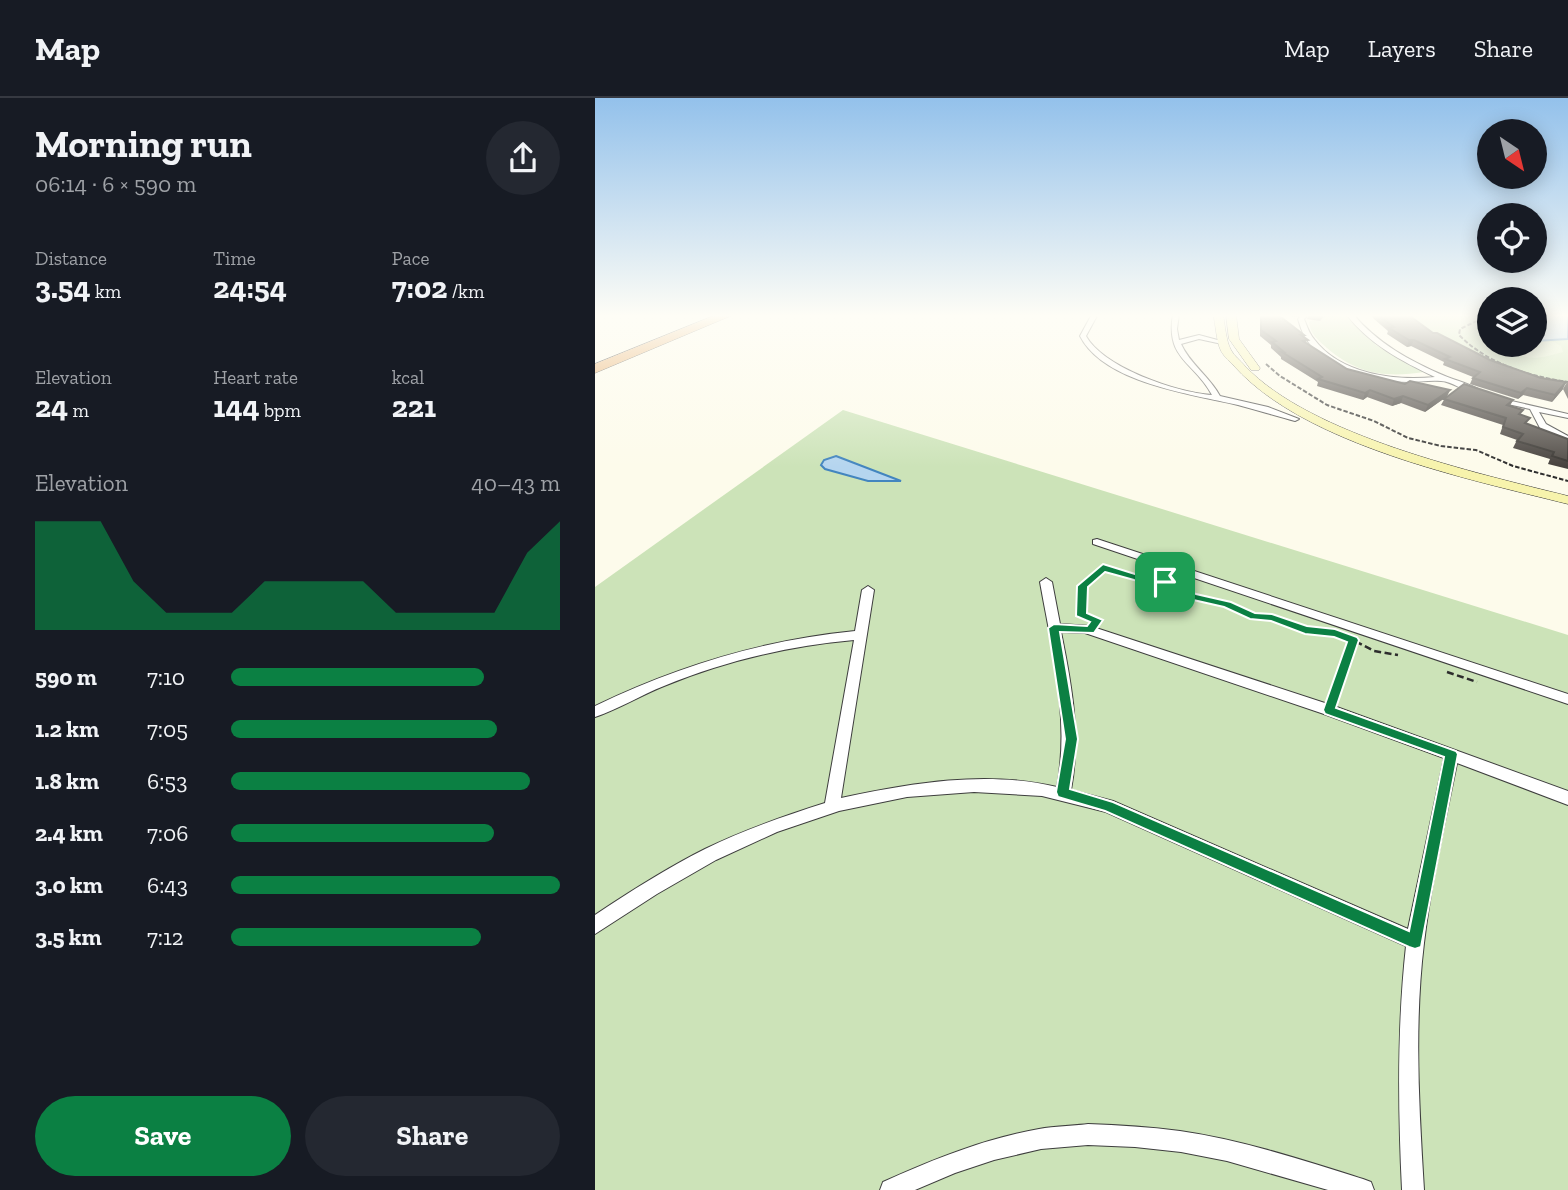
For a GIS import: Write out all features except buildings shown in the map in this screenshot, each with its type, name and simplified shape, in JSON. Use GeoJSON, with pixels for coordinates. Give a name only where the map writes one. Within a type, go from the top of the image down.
{"type":"FeatureCollection","features":[{"type":"Feature","properties":{"kind":"street"},"geometry":{"type":"LineString","coordinates":[[1119,365],[1151,383],[1265,408],[1295,419]]}},
{"type":"Feature","properties":{"kind":"street"},"geometry":{"type":"LineString","coordinates":[[1190,365],[1217,398]]}},
{"type":"Feature","properties":{"kind":"street"},"geometry":{"type":"LineString","coordinates":[[1237,365],[1261,387],[1289,406],[1331,427],[1429,464],[1568,500]]}},
{"type":"Feature","properties":{"kind":"street"},"geometry":{"type":"LineString","coordinates":[[1252,365],[1283,390],[1326,415],[1370,435],[1433,456],[1568,490]]}},
{"type":"Feature","properties":{"kind":"street"},"geometry":{"type":"LineString","coordinates":[[1343,365],[1353,371],[1396,381],[1418,382],[1444,378]]}},
{"type":"Feature","properties":{"kind":"street"},"geometry":{"type":"LineString","coordinates":[[1420,365],[1444,378],[1534,410],[1568,416]]}},
{"type":"Feature","properties":{"kind":"street"},"geometry":{"type":"LineString","coordinates":[[1189,393],[1207,385]]}},
{"type":"Feature","properties":{"kind":"street"},"geometry":{"type":"LineString","coordinates":[[1534,410],[1542,426],[1568,440]]}},
{"type":"Feature","properties":{"kind":"street"},"geometry":{"type":"LineString","coordinates":[[1097,542],[1568,699]]}},
{"type":"Feature","properties":{"kind":"street"},"geometry":{"type":"LineString","coordinates":[[1046,582],[1071,739],[1063,792]]}},
{"type":"Feature","properties":{"kind":"street"},"geometry":{"type":"LineString","coordinates":[[832,808],[868,590]]}},
{"type":"Feature","properties":{"kind":"street"},"geometry":{"type":"LineString","coordinates":[[1054,628],[1090,631],[1329,710],[1568,798]]}},
{"type":"Feature","properties":{"kind":"street"},"geometry":{"type":"LineString","coordinates":[[595,712],[669,678],[724,658],[796,641],[861,635]]}},
{"type":"Feature","properties":{"kind":"street"},"geometry":{"type":"LineString","coordinates":[[1413,1190],[1408,1052],[1415,941],[1451,754]]}},
{"type":"Feature","properties":{"kind":"street"},"geometry":{"type":"LineString","coordinates":[[595,925],[652,886],[704,857],[766,831],[832,808],[898,793],[965,785],[1009,786],[1063,792],[1108,806],[1415,941]]}},
{"type":"Feature","properties":{"kind":"street"},"geometry":{"type":"LineString","coordinates":[[891,1190],[943,1166],[995,1149],[1037,1139],[1120,1134],[1204,1144],[1273,1161],[1363,1190]]}},
{"type":"Feature","properties":{"kind":"path"},"geometry":{"type":"LineString","coordinates":[[1268,365],[1299,389],[1346,413],[1374,421],[1408,438],[1441,446],[1476,450],[1513,466],[1568,481]]}},
{"type":"Feature","properties":{"kind":"path"},"geometry":{"type":"LineString","coordinates":[[1509,365],[1524,372],[1568,382]]}},
{"type":"Feature","properties":{"kind":"path"},"geometry":{"type":"LineString","coordinates":[[1090,631],[1097,620],[1081,616],[1083,586],[1103,568],[1165,582],[1193,597],[1227,604],[1254,616],[1272,617],[1305,630],[1335,633]]}},
{"type":"Feature","properties":{"kind":"path"},"geometry":{"type":"LineString","coordinates":[[1344,636],[1374,651],[1404,657]]}},
{"type":"Feature","properties":{"kind":"path"},"geometry":{"type":"LineString","coordinates":[[1329,710],[1353,640]]}},
{"type":"Feature","properties":{"kind":"path"},"geometry":{"type":"LineString","coordinates":[[1438,668],[1461,679],[1485,684]]}},
{"type":"Feature","properties":{"kind":"green space"},"geometry":{"type":"Polygon","coordinates":[[[1351,365],[1411,365],[1424,372],[1385,374],[1351,365]]]}},
{"type":"Feature","properties":{"kind":"green space"},"geometry":{"type":"Polygon","coordinates":[[[1495,365],[1568,365],[1568,383],[1535,380],[1495,365]]]}},
{"type":"Feature","properties":{"kind":"green space"},"geometry":{"type":"Polygon","coordinates":[[[843,410],[1568,635],[1568,1190],[595,1190],[595,587],[843,410]]]}},
{"type":"Feature","properties":{"kind":"water"},"geometry":{"type":"Polygon","coordinates":[[[836,456],[901,481],[868,481],[825,469],[821,465],[824,460],[836,456]]]}},
{"type":"Feature","properties":{"kind":"route"},"geometry":{"type":"LineString","coordinates":[[1103,568],[1165,582],[1179,587],[1193,597],[1227,604],[1254,616],[1272,617],[1305,630],[1335,633],[1353,640],[1329,710],[1451,754],[1415,941],[1108,806],[1063,792],[1068,774],[1071,739],[1054,628],[1090,631],[1097,620],[1081,616],[1083,586],[1091,575],[1103,568]]}}]}
